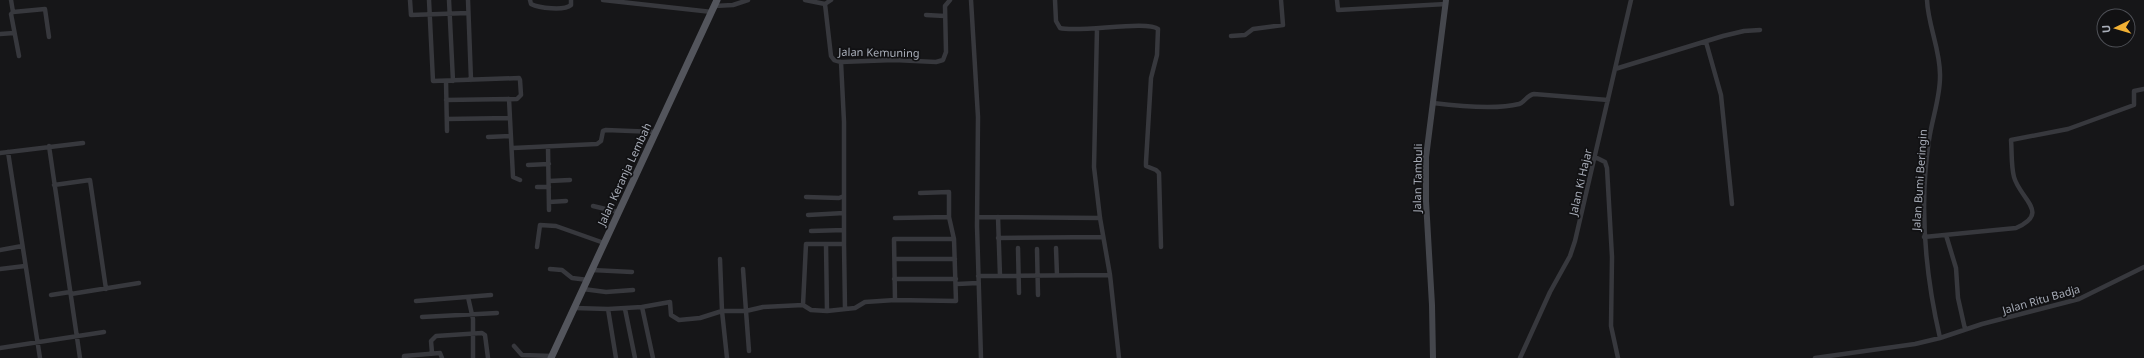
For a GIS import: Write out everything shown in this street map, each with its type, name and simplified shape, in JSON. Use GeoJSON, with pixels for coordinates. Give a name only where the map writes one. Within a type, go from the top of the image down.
{"type":"FeatureCollection","features":[{"type":"Feature","properties":{"kind":"main road","name":"Jalan Keranja Lembah"},"geometry":{"type":"LineString","coordinates":[[551,357],[714,6]]}},
{"type":"Feature","properties":{"kind":"street"},"geometry":{"type":"LineString","coordinates":[[11,0],[13,12],[11,14],[18,56]]}},
{"type":"Feature","properties":{"kind":"street"},"geometry":{"type":"LineString","coordinates":[[410,0],[411,15],[468,13]]}},
{"type":"Feature","properties":{"kind":"street"},"geometry":{"type":"LineString","coordinates":[[429,0],[433,81],[519,78],[521,96],[517,99],[446,100]]}},
{"type":"Feature","properties":{"kind":"street"},"geometry":{"type":"LineString","coordinates":[[449,0],[453,80]]}},
{"type":"Feature","properties":{"kind":"street"},"geometry":{"type":"LineString","coordinates":[[468,0],[471,80]]}},
{"type":"Feature","properties":{"kind":"street"},"geometry":{"type":"LineString","coordinates":[[530,0],[531,4],[536,6],[561,8],[570,7],[571,0]]}},
{"type":"Feature","properties":{"kind":"street"},"geometry":{"type":"LineString","coordinates":[[603,0],[714,6],[733,5],[748,0]]}},
{"type":"Feature","properties":{"kind":"street"},"geometry":{"type":"LineString","coordinates":[[805,0],[825,4],[831,0]]}},
{"type":"Feature","properties":{"kind":"street","name":"Jalan Kemuning"},"geometry":{"type":"LineString","coordinates":[[825,4],[831,56],[834,60],[841,62],[894,60],[940,62],[944,58],[946,52],[945,6],[950,0]]}},
{"type":"Feature","properties":{"kind":"street"},"geometry":{"type":"LineString","coordinates":[[971,0],[978,96],[978,284],[981,358]]}},
{"type":"Feature","properties":{"kind":"street"},"geometry":{"type":"LineString","coordinates":[[1055,0],[1056,24],[1060,28],[1097,29],[1143,26],[1155,27],[1158,29],[1157,55],[1151,78],[1146,166],[1156,170],[1159,173],[1161,247]]}},
{"type":"Feature","properties":{"kind":"street"},"geometry":{"type":"LineString","coordinates":[[1231,36],[1248,33],[1253,29],[1283,25],[1281,0]]}},
{"type":"Feature","properties":{"kind":"street"},"geometry":{"type":"LineString","coordinates":[[1337,0],[1338,10],[1446,2]]}},
{"type":"Feature","properties":{"kind":"street","name":"Jalan Ki Hajar"},"geometry":{"type":"LineString","coordinates":[[1520,358],[1550,292],[1570,256],[1582,213],[1631,0]]}},
{"type":"Feature","properties":{"kind":"street","name":"Jalan Bumi Beringin"},"geometry":{"type":"LineString","coordinates":[[1927,0],[1930,22],[1939,60],[1940,80],[1929,140],[1924,204],[1924,237],[1927,273],[1940,338]]}},
{"type":"Feature","properties":{"kind":"street","name":"Jalan Tambuli"},"geometry":{"type":"LineString","coordinates":[[1433,358],[1432,305],[1426,201],[1426,157],[1446,2]]}},
{"type":"Feature","properties":{"kind":"street"},"geometry":{"type":"LineString","coordinates":[[13,12],[45,9],[49,37]]}},
{"type":"Feature","properties":{"kind":"street"},"geometry":{"type":"LineString","coordinates":[[926,15],[945,16]]}},
{"type":"Feature","properties":{"kind":"street"},"geometry":{"type":"LineString","coordinates":[[1097,29],[1094,167],[1100,218],[1110,275],[1119,358]]}},
{"type":"Feature","properties":{"kind":"street"},"geometry":{"type":"LineString","coordinates":[[1615,69],[1744,31],[1760,30]]}},
{"type":"Feature","properties":{"kind":"street"},"geometry":{"type":"LineString","coordinates":[[0,34],[14,33]]}},
{"type":"Feature","properties":{"kind":"street"},"geometry":{"type":"LineString","coordinates":[[1706,42],[1721,96],[1732,204]]}},
{"type":"Feature","properties":{"kind":"street"},"geometry":{"type":"LineString","coordinates":[[841,62],[844,122],[845,309]]}},
{"type":"Feature","properties":{"kind":"street"},"geometry":{"type":"LineString","coordinates":[[446,81],[447,131]]}},
{"type":"Feature","properties":{"kind":"street"},"geometry":{"type":"LineString","coordinates":[[1924,237],[2016,228],[2028,223],[2032,216],[2032,206],[2014,178],[2011,140],[2068,129],[2134,105],[2134,91],[2144,89]]}},
{"type":"Feature","properties":{"kind":"street"},"geometry":{"type":"LineString","coordinates":[[1433,104],[1481,106],[1514,104],[1521,103],[1527,96],[1539,94],[1608,100]]}},
{"type":"Feature","properties":{"kind":"street"},"geometry":{"type":"LineString","coordinates":[[509,99],[513,148],[513,177],[520,180]]}},
{"type":"Feature","properties":{"kind":"street"},"geometry":{"type":"LineString","coordinates":[[447,119],[510,118]]}},
{"type":"Feature","properties":{"kind":"street"},"geometry":{"type":"LineString","coordinates":[[513,148],[597,144],[601,141],[604,130],[656,132]]}},
{"type":"Feature","properties":{"kind":"street"},"geometry":{"type":"LineString","coordinates":[[488,137],[511,136]]}},
{"type":"Feature","properties":{"kind":"street"},"geometry":{"type":"LineString","coordinates":[[0,154],[49,146],[83,143]]}},
{"type":"Feature","properties":{"kind":"street"},"geometry":{"type":"LineString","coordinates":[[49,146],[80,358]]}},
{"type":"Feature","properties":{"kind":"street"},"geometry":{"type":"LineString","coordinates":[[548,147],[549,210]]}},
{"type":"Feature","properties":{"kind":"street"},"geometry":{"type":"LineString","coordinates":[[8,152],[40,358]]}},
{"type":"Feature","properties":{"kind":"street"},"geometry":{"type":"LineString","coordinates":[[1595,157],[1605,162],[1607,168],[1612,257],[1611,326],[1618,358]]}},
{"type":"Feature","properties":{"kind":"street"},"geometry":{"type":"LineString","coordinates":[[528,165],[549,164]]}},
{"type":"Feature","properties":{"kind":"street"},"geometry":{"type":"LineString","coordinates":[[54,185],[90,180],[106,289]]}},
{"type":"Feature","properties":{"kind":"street"},"geometry":{"type":"LineString","coordinates":[[549,181],[570,180]]}},
{"type":"Feature","properties":{"kind":"street"},"geometry":{"type":"LineString","coordinates":[[537,187],[549,187]]}},
{"type":"Feature","properties":{"kind":"street"},"geometry":{"type":"LineString","coordinates":[[575,308],[625,309],[670,302],[671,315],[679,320],[700,318],[722,311],[746,311],[763,307],[803,305],[811,310],[827,311],[856,308],[865,302],[895,300],[956,301],[954,239],[949,217],[949,192],[920,193]]}},
{"type":"Feature","properties":{"kind":"street"},"geometry":{"type":"LineString","coordinates":[[806,197],[839,198],[844,196]]}},
{"type":"Feature","properties":{"kind":"street"},"geometry":{"type":"LineString","coordinates":[[549,202],[566,201]]}},
{"type":"Feature","properties":{"kind":"street"},"geometry":{"type":"LineString","coordinates":[[593,206],[618,212]]}},
{"type":"Feature","properties":{"kind":"street"},"geometry":{"type":"LineString","coordinates":[[808,215],[844,213]]}},
{"type":"Feature","properties":{"kind":"street"},"geometry":{"type":"LineString","coordinates":[[895,218],[949,217]]}},
{"type":"Feature","properties":{"kind":"street"},"geometry":{"type":"LineString","coordinates":[[978,217],[1100,218]]}},
{"type":"Feature","properties":{"kind":"street"},"geometry":{"type":"LineString","coordinates":[[998,217],[1000,276]]}},
{"type":"Feature","properties":{"kind":"street"},"geometry":{"type":"LineString","coordinates":[[537,247],[540,225],[556,226],[604,243]]}},
{"type":"Feature","properties":{"kind":"street"},"geometry":{"type":"LineString","coordinates":[[811,231],[844,230]]}},
{"type":"Feature","properties":{"kind":"street"},"geometry":{"type":"LineString","coordinates":[[1946,235],[1956,268],[1958,298],[1965,329]]}},
{"type":"Feature","properties":{"kind":"street"},"geometry":{"type":"LineString","coordinates":[[998,238],[1104,237]]}},
{"type":"Feature","properties":{"kind":"street"},"geometry":{"type":"LineString","coordinates":[[895,300],[894,239],[954,239]]}},
{"type":"Feature","properties":{"kind":"street"},"geometry":{"type":"LineString","coordinates":[[803,305],[806,244],[844,244]]}},
{"type":"Feature","properties":{"kind":"street"},"geometry":{"type":"LineString","coordinates":[[826,244],[827,311]]}},
{"type":"Feature","properties":{"kind":"street"},"geometry":{"type":"LineString","coordinates":[[0,250],[22,246]]}},
{"type":"Feature","properties":{"kind":"street"},"geometry":{"type":"LineString","coordinates":[[1018,248],[1019,293]]}},
{"type":"Feature","properties":{"kind":"street"},"geometry":{"type":"LineString","coordinates":[[1056,248],[1057,275]]}},
{"type":"Feature","properties":{"kind":"street"},"geometry":{"type":"LineString","coordinates":[[1037,249],[1038,295]]}},
{"type":"Feature","properties":{"kind":"street"},"geometry":{"type":"LineString","coordinates":[[894,259],[955,259]]}},
{"type":"Feature","properties":{"kind":"street"},"geometry":{"type":"LineString","coordinates":[[720,260],[722,311],[727,358]]}},
{"type":"Feature","properties":{"kind":"street"},"geometry":{"type":"LineString","coordinates":[[0,269],[25,266]]}},
{"type":"Feature","properties":{"kind":"street","name":"Jalan Ritu Badja"},"geometry":{"type":"LineString","coordinates":[[1816,358],[1915,344],[1940,338],[1965,329],[2079,299],[2144,266]]}},
{"type":"Feature","properties":{"kind":"street"},"geometry":{"type":"LineString","coordinates":[[550,269],[562,270],[572,278],[588,280]]}},
{"type":"Feature","properties":{"kind":"street"},"geometry":{"type":"LineString","coordinates":[[743,269],[749,351]]}},
{"type":"Feature","properties":{"kind":"street"},"geometry":{"type":"LineString","coordinates":[[592,270],[632,272]]}},
{"type":"Feature","properties":{"kind":"street"},"geometry":{"type":"LineString","coordinates":[[978,276],[1110,275]]}},
{"type":"Feature","properties":{"kind":"street"},"geometry":{"type":"LineString","coordinates":[[894,279],[956,281],[978,284]]}},
{"type":"Feature","properties":{"kind":"street"},"geometry":{"type":"LineString","coordinates":[[51,295],[106,289],[139,283]]}},
{"type":"Feature","properties":{"kind":"street"},"geometry":{"type":"LineString","coordinates":[[583,290],[606,292],[633,290]]}},
{"type":"Feature","properties":{"kind":"street"},"geometry":{"type":"LineString","coordinates":[[416,301],[491,295]]}},
{"type":"Feature","properties":{"kind":"street"},"geometry":{"type":"LineString","coordinates":[[468,297],[472,315],[472,358]]}},
{"type":"Feature","properties":{"kind":"street"},"geometry":{"type":"LineString","coordinates":[[642,307],[653,358]]}},
{"type":"Feature","properties":{"kind":"street"},"geometry":{"type":"LineString","coordinates":[[608,309],[616,358]]}},
{"type":"Feature","properties":{"kind":"street"},"geometry":{"type":"LineString","coordinates":[[625,309],[635,358]]}},
{"type":"Feature","properties":{"kind":"street"},"geometry":{"type":"LineString","coordinates":[[422,317],[497,313]]}},
{"type":"Feature","properties":{"kind":"street"},"geometry":{"type":"LineString","coordinates":[[0,348],[104,332]]}},
{"type":"Feature","properties":{"kind":"street"},"geometry":{"type":"LineString","coordinates":[[432,354],[431,341],[435,337],[482,333],[485,335],[488,358]]}},
{"type":"Feature","properties":{"kind":"street"},"geometry":{"type":"LineString","coordinates":[[514,346],[522,355],[551,357]]}},
{"type":"Feature","properties":{"kind":"street"},"geometry":{"type":"LineString","coordinates":[[404,357],[441,353],[442,358]]}}]}
